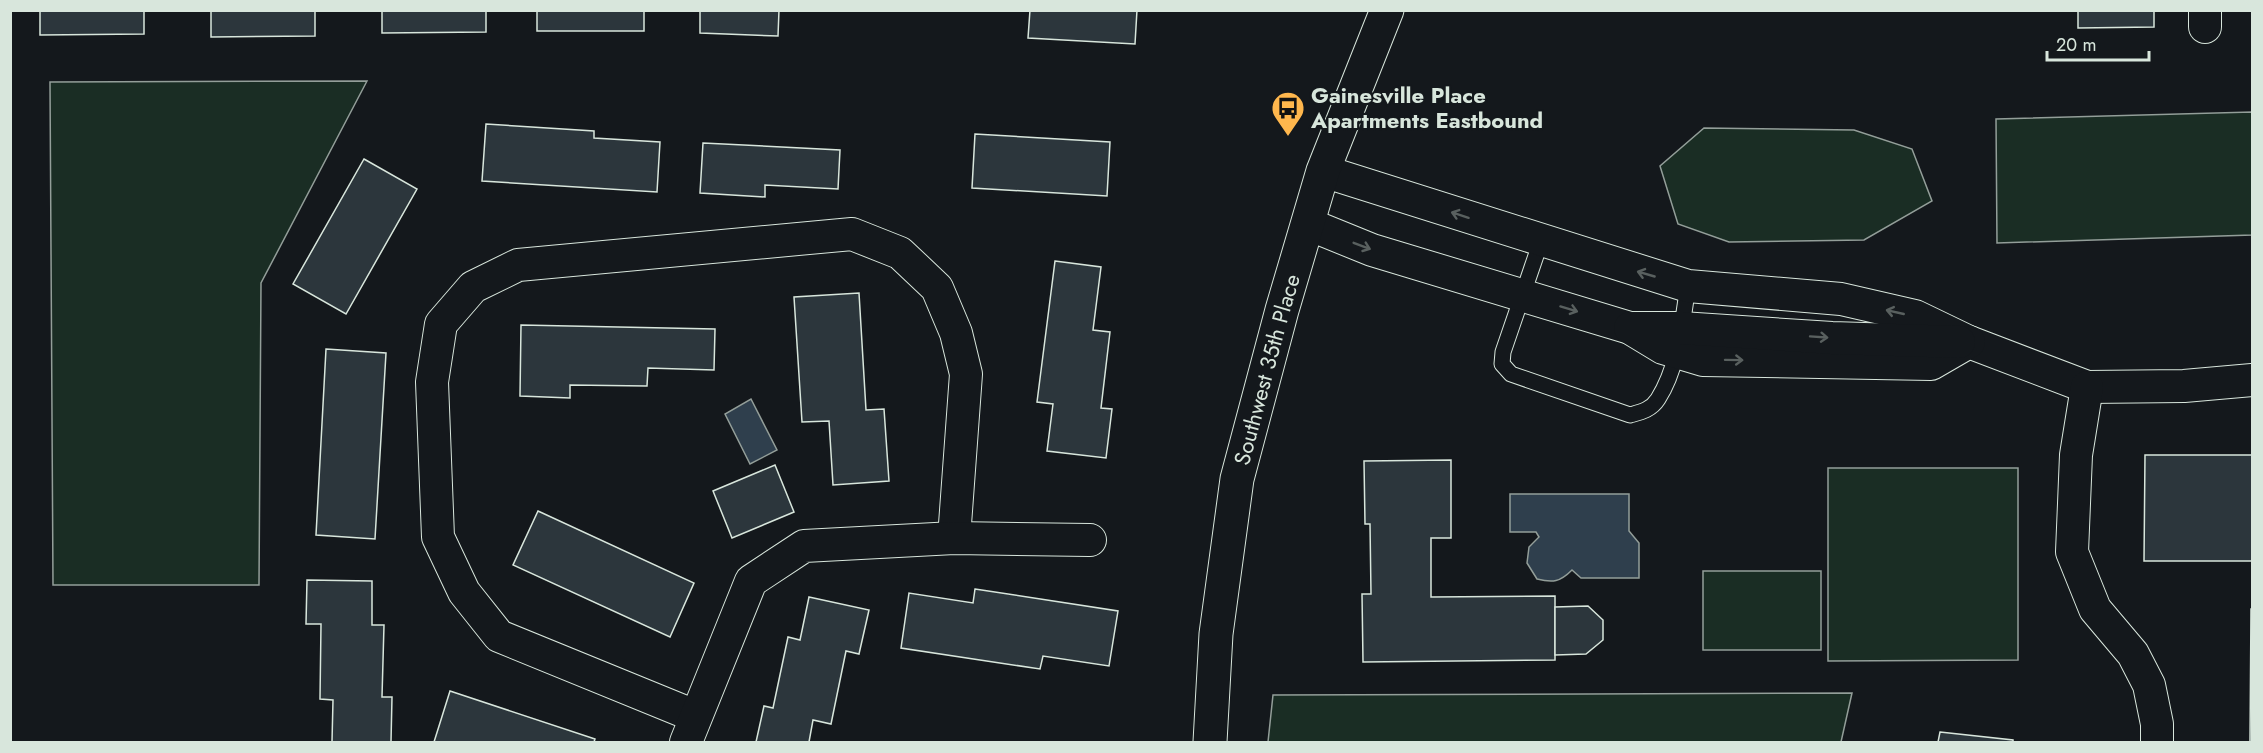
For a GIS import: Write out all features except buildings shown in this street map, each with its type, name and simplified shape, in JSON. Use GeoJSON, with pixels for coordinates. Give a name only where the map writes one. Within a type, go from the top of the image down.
{"type":"FeatureCollection","features":[{"type":"Feature","properties":{"kind":"street","name":"Southwest 35th Place"},"geometry":{"type":"LineString","coordinates":[[1210,742],[1216,634],[1237,479],[1282,310],[1323,171],[1387,10]]}},
{"type":"Feature","properties":{"kind":"street"},"geometry":{"type":"LineString","coordinates":[[1323,171],[1688,286],[1841,299],[1916,316],[1969,342],[2087,387],[2184,386],[2253,380]]}},
{"type":"Feature","properties":{"kind":"street"},"geometry":{"type":"LineString","coordinates":[[1308,224],[1372,250],[1630,328],[1663,348],[1679,340],[1760,333],[1832,338],[1969,342]]}},
{"type":"Feature","properties":{"kind":"street"},"geometry":{"type":"LineString","coordinates":[[954,538],[966,374],[956,333],[937,288],[900,253],[852,234],[518,265],[473,287],[441,324],[432,382],[438,537],[464,592],[499,636],[691,729],[751,580],[804,546],[954,538],[1090,540]]}},
{"type":"Feature","properties":{"kind":"street"},"geometry":{"type":"LineString","coordinates":[[1760,333],[1765,292]]}},
{"type":"Feature","properties":{"kind":"street"},"geometry":{"type":"LineString","coordinates":[[1679,340],[1703,360],[1931,364],[1969,342]]}},
{"type":"Feature","properties":{"kind":"street"},"geometry":{"type":"LineString","coordinates":[[2087,387],[2076,454],[2072,552],[2095,609],[2133,654],[2149,685],[2157,723],[2157,742]]}},
{"type":"Feature","properties":{"kind":"lane"},"geometry":{"type":"LineString","coordinates":[[1541,241],[1521,295],[1503,352],[1502,364],[1511,374],[1630,415],[1645,411],[1658,400],[1679,340],[1688,286]]}},
{"type":"Feature","properties":{"kind":"green space"},"geometry":{"type":"Polygon","coordinates":[[[367,81],[261,283],[259,585],[53,585],[50,82],[367,81]]]}},
{"type":"Feature","properties":{"kind":"green space"},"geometry":{"type":"Polygon","coordinates":[[[2252,112],[2252,235],[1997,243],[1996,119],[2252,112]]]}},
{"type":"Feature","properties":{"kind":"green space"},"geometry":{"type":"Polygon","coordinates":[[[1704,128],[1854,130],[1912,149],[1932,201],[1864,240],[1729,242],[1678,224],[1660,166],[1704,128]]]}},
{"type":"Feature","properties":{"kind":"green space"},"geometry":{"type":"Polygon","coordinates":[[[1828,468],[2018,468],[2018,660],[1828,661],[1828,468]]]}},
{"type":"Feature","properties":{"kind":"green space"},"geometry":{"type":"Polygon","coordinates":[[[1703,571],[1821,571],[1821,650],[1703,650],[1703,571]]]}},
{"type":"Feature","properties":{"kind":"green space"},"geometry":{"type":"Polygon","coordinates":[[[1852,693],[1841,742],[1268,742],[1273,695],[1852,693]]]}},
{"type":"Feature","properties":{"kind":"water"},"geometry":{"type":"Polygon","coordinates":[[[751,399],[777,450],[750,464],[725,414],[751,399]]]}},
{"type":"Feature","properties":{"kind":"water"},"geometry":{"type":"Polygon","coordinates":[[[1510,494],[1629,494],[1629,531],[1639,543],[1639,578],[1581,578],[1572,570],[1556,580],[1537,579],[1527,563],[1529,547],[1539,537],[1536,532],[1510,532],[1510,494]]]}},
{"type":"Feature","properties":{"kind":"place","name":"Gainesville Place Apartments Eastbound"},"geometry":{"type":"Point","coordinates":[1288,137]}}]}
